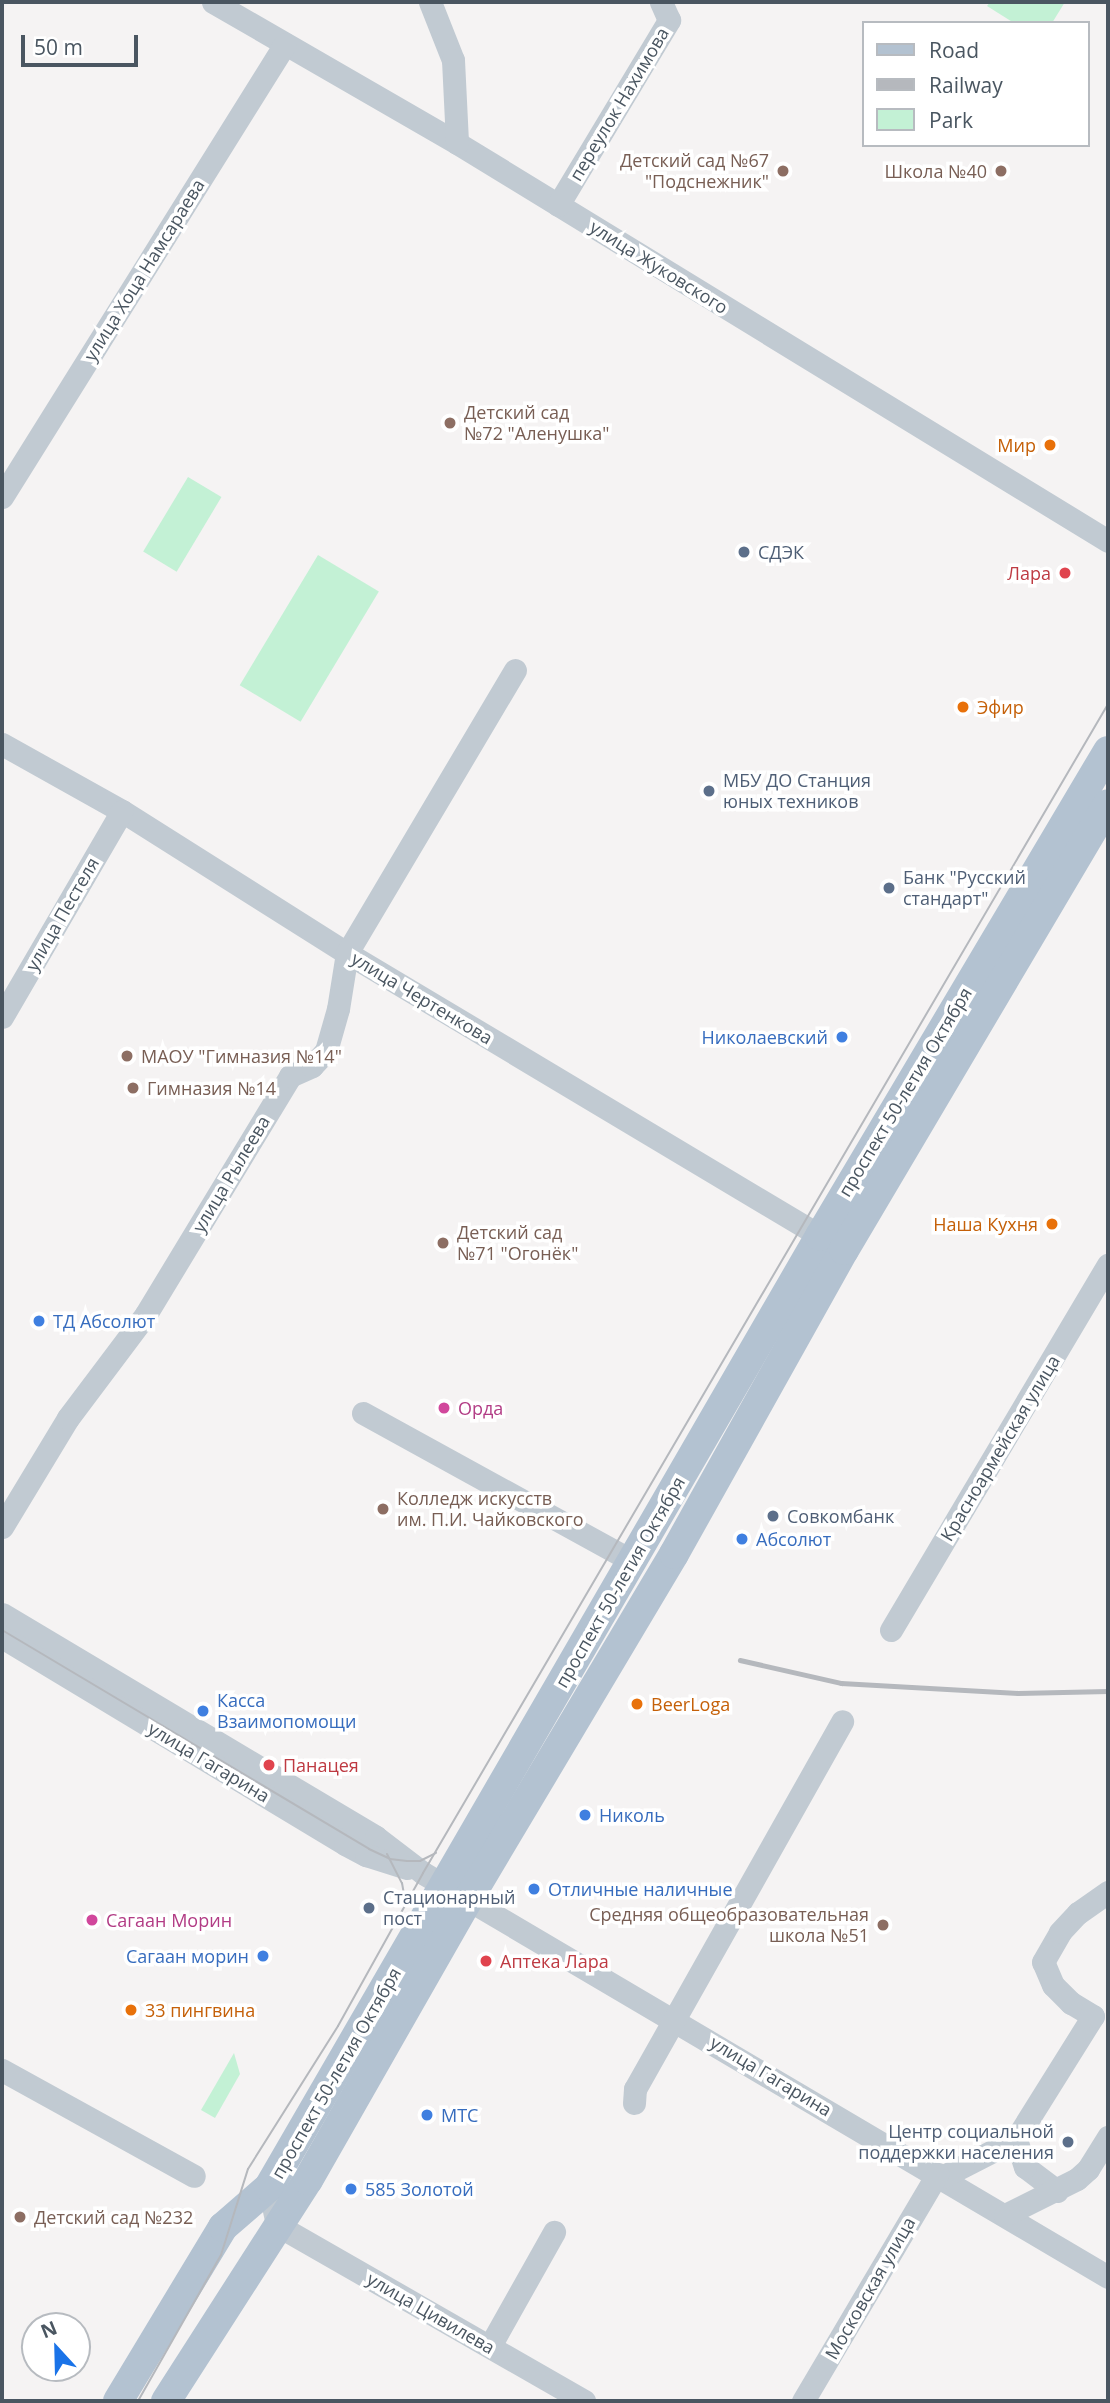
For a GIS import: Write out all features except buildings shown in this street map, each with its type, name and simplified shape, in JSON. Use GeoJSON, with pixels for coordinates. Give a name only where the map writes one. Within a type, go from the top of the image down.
{"type":"FeatureCollection","features":[{"type":"Feature","properties":{"kind":"main road","name":"проспект 50-летия Октября"},"geometry":{"type":"LineString","coordinates":[[166,2401],[307,2180],[446,1885],[674,1554],[832,1243],[1108,751]]}},
{"type":"Feature","properties":{"kind":"main road","name":"проспект 50-летия Октября"},"geometry":{"type":"LineString","coordinates":[[118,2401],[223,2227],[269,2187],[632,1561],[1108,804]]}},
{"type":"Feature","properties":{"kind":"street","name":"улица Жуковского"},"geometry":{"type":"LineString","coordinates":[[213,2],[457,142],[1106,539]]}},
{"type":"Feature","properties":{"kind":"street"},"geometry":{"type":"LineString","coordinates":[[430,2],[453,60],[457,142]]}},
{"type":"Feature","properties":{"kind":"street","name":"переулок Нахимова"},"geometry":{"type":"LineString","coordinates":[[558,205],[670,8]]}},
{"type":"Feature","properties":{"kind":"street","name":"улица Хоца Намсараева"},"geometry":{"type":"LineString","coordinates":[[2,497],[285,44]]}},
{"type":"Feature","properties":{"kind":"street","name":"улица Рылеева"},"geometry":{"type":"LineString","coordinates":[[2,1527],[68,1418],[146,1314],[290,1076],[312,1066],[326,1051],[338,1009],[347,953],[515,670]]}},
{"type":"Feature","properties":{"kind":"street","name":"улица Чертенкова"},"geometry":{"type":"LineString","coordinates":[[2,744],[122,811],[347,953],[832,1243]]}},
{"type":"Feature","properties":{"kind":"street","name":"улица Пестеля"},"geometry":{"type":"LineString","coordinates":[[2,1017],[122,811]]}},
{"type":"Feature","properties":{"kind":"street","name":"Красноармейская улица"},"geometry":{"type":"LineString","coordinates":[[891,1630],[1108,1265]]}},
{"type":"Feature","properties":{"kind":"street"},"geometry":{"type":"LineString","coordinates":[[363,1413],[632,1561]]}},
{"type":"Feature","properties":{"kind":"street","name":"улица Гагарина"},"geometry":{"type":"LineString","coordinates":[[2,1614],[376,1837],[446,1885],[1108,2277]]}},
{"type":"Feature","properties":{"kind":"street","name":"улица Гагарина"},"geometry":{"type":"LineString","coordinates":[[2,1637],[345,1844],[366,1855],[446,1885]]}},
{"type":"Feature","properties":{"kind":"street"},"geometry":{"type":"LineString","coordinates":[[634,2103],[635,2089],[842,1721]]}},
{"type":"Feature","properties":{"kind":"street"},"geometry":{"type":"LineString","coordinates":[[939,2176],[1016,2139],[1100,2021],[1071,2003],[1053,1985],[1043,1962],[1060,1931],[1078,1913],[1108,1892]]}},
{"type":"Feature","properties":{"kind":"street"},"geometry":{"type":"LineString","coordinates":[[2,2070],[194,2176]]}},
{"type":"Feature","properties":{"kind":"street"},"geometry":{"type":"LineString","coordinates":[[1005,2215],[1057,2191],[1088,2169],[1108,2137]]}},
{"type":"Feature","properties":{"kind":"street"},"geometry":{"type":"LineString","coordinates":[[1016,2139],[1025,2167],[1057,2191]]}},
{"type":"Feature","properties":{"kind":"street","name":"Московская улица"},"geometry":{"type":"LineString","coordinates":[[803,2401],[939,2176]]}},
{"type":"Feature","properties":{"kind":"street"},"geometry":{"type":"LineString","coordinates":[[269,2187],[277,2225]]}},
{"type":"Feature","properties":{"kind":"street","name":"улица Цивилева"},"geometry":{"type":"LineString","coordinates":[[277,2225],[584,2401]]}},
{"type":"Feature","properties":{"kind":"street"},"geometry":{"type":"LineString","coordinates":[[490,2346],[554,2232]]}},
{"type":"Feature","properties":{"kind":"green space"},"geometry":{"type":"Polygon","coordinates":[[[990,2],[1065,2],[1053,21],[1011,21],[987,6],[990,2]]]}},
{"type":"Feature","properties":{"kind":"green space"},"geometry":{"type":"Polygon","coordinates":[[[188,477],[221,497],[177,572],[143,552],[188,477]]]}},
{"type":"Feature","properties":{"kind":"green space"},"geometry":{"type":"Polygon","coordinates":[[[318,555],[379,592],[301,722],[240,685],[318,555]]]}},
{"type":"Feature","properties":{"kind":"green space"},"geometry":{"type":"Polygon","coordinates":[[[234,2053],[240,2074],[215,2118],[201,2110],[234,2053]]]}},
{"type":"Feature","properties":{"kind":"tram line"},"geometry":{"type":"LineString","coordinates":[[138,2401],[221,2255],[248,2169],[338,2026],[423,1873],[1108,704]]}},
{"type":"Feature","properties":{"kind":"tram line"},"geometry":{"type":"LineString","coordinates":[[2,1630],[369,1849],[390,1859],[407,1861],[420,1861],[436,1853]]}},
{"type":"Feature","properties":{"kind":"tram line"},"geometry":{"type":"LineString","coordinates":[[387,1854],[402,1883],[406,1906]]}},
{"type":"Feature","properties":{"kind":"railway"},"geometry":{"type":"LineString","coordinates":[[740,1660],[841,1683],[1018,1693],[1108,1691]]}},
{"type":"Feature","properties":{"kind":"place","name":"Детский сад №67 \"Подснежник\""},"geometry":{"type":"Point","coordinates":[783,171]}},
{"type":"Feature","properties":{"kind":"place","name":"Школа №40"},"geometry":{"type":"Point","coordinates":[1001,171]}},
{"type":"Feature","properties":{"kind":"place","name":"Детский сад №72 \"Аленушка\""},"geometry":{"type":"Point","coordinates":[450,423]}},
{"type":"Feature","properties":{"kind":"place","name":"Мир"},"geometry":{"type":"Point","coordinates":[1050,445]}},
{"type":"Feature","properties":{"kind":"place","name":"СДЭК"},"geometry":{"type":"Point","coordinates":[744,552]}},
{"type":"Feature","properties":{"kind":"place","name":"Лара"},"geometry":{"type":"Point","coordinates":[1065,573]}},
{"type":"Feature","properties":{"kind":"place","name":"Эфир"},"geometry":{"type":"Point","coordinates":[963,707]}},
{"type":"Feature","properties":{"kind":"place","name":"МБУ ДО Станция юных техников"},"geometry":{"type":"Point","coordinates":[709,791]}},
{"type":"Feature","properties":{"kind":"place","name":"Банк \"Русский стандарт\""},"geometry":{"type":"Point","coordinates":[889,888]}},
{"type":"Feature","properties":{"kind":"place","name":"Николаевский"},"geometry":{"type":"Point","coordinates":[842,1037]}},
{"type":"Feature","properties":{"kind":"place","name":"МАОУ \"Гимназия №14\""},"geometry":{"type":"Point","coordinates":[127,1056]}},
{"type":"Feature","properties":{"kind":"place","name":"Гимназия №14"},"geometry":{"type":"Point","coordinates":[133,1088]}},
{"type":"Feature","properties":{"kind":"place","name":"Наша Кухня"},"geometry":{"type":"Point","coordinates":[1052,1224]}},
{"type":"Feature","properties":{"kind":"place","name":"Детский сад №71 \"Огонёк\""},"geometry":{"type":"Point","coordinates":[443,1243]}},
{"type":"Feature","properties":{"kind":"place","name":"ТД Абсолют"},"geometry":{"type":"Point","coordinates":[39,1321]}},
{"type":"Feature","properties":{"kind":"place","name":"Орда"},"geometry":{"type":"Point","coordinates":[444,1408]}},
{"type":"Feature","properties":{"kind":"place","name":"Колледж искусств им. П.И. Чайковского"},"geometry":{"type":"Point","coordinates":[383,1509]}},
{"type":"Feature","properties":{"kind":"place","name":"Совкомбанк"},"geometry":{"type":"Point","coordinates":[773,1516]}},
{"type":"Feature","properties":{"kind":"place","name":"Абсолют"},"geometry":{"type":"Point","coordinates":[742,1539]}},
{"type":"Feature","properties":{"kind":"place","name":"BeerLoga"},"geometry":{"type":"Point","coordinates":[637,1704]}},
{"type":"Feature","properties":{"kind":"place","name":"Касса Взаимопомощи"},"geometry":{"type":"Point","coordinates":[203,1711]}},
{"type":"Feature","properties":{"kind":"place","name":"Панацея"},"geometry":{"type":"Point","coordinates":[269,1765]}},
{"type":"Feature","properties":{"kind":"place","name":"Николь"},"geometry":{"type":"Point","coordinates":[585,1815]}},
{"type":"Feature","properties":{"kind":"place","name":"Отличные наличные"},"geometry":{"type":"Point","coordinates":[534,1889]}},
{"type":"Feature","properties":{"kind":"place","name":"Стационарный пост"},"geometry":{"type":"Point","coordinates":[369,1908]}},
{"type":"Feature","properties":{"kind":"place","name":"Сагаан Морин"},"geometry":{"type":"Point","coordinates":[92,1920]}},
{"type":"Feature","properties":{"kind":"place","name":"Средняя общеобразовательная школа №51"},"geometry":{"type":"Point","coordinates":[883,1925]}},
{"type":"Feature","properties":{"kind":"place","name":"Сагаан морин"},"geometry":{"type":"Point","coordinates":[263,1956]}},
{"type":"Feature","properties":{"kind":"place","name":"Аптека Лара"},"geometry":{"type":"Point","coordinates":[486,1961]}},
{"type":"Feature","properties":{"kind":"place","name":"33 пингвина"},"geometry":{"type":"Point","coordinates":[131,2010]}},
{"type":"Feature","properties":{"kind":"place","name":"МТС"},"geometry":{"type":"Point","coordinates":[427,2115]}},
{"type":"Feature","properties":{"kind":"place","name":"Центр социальной поддержки населения"},"geometry":{"type":"Point","coordinates":[1068,2142]}},
{"type":"Feature","properties":{"kind":"place","name":"585 Золотой"},"geometry":{"type":"Point","coordinates":[351,2189]}},
{"type":"Feature","properties":{"kind":"place","name":"Детский сад №232"},"geometry":{"type":"Point","coordinates":[20,2217]}}]}
